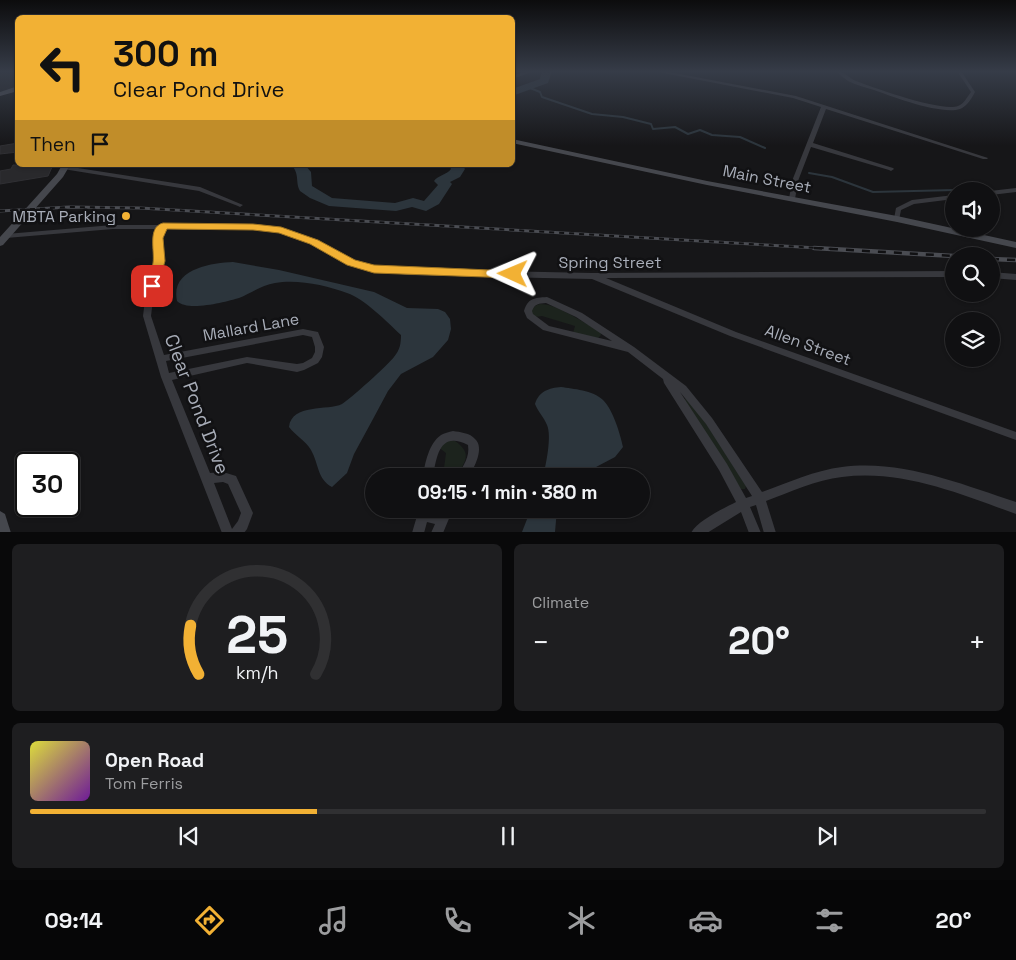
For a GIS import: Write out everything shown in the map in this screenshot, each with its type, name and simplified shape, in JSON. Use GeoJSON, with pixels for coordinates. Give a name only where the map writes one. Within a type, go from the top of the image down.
{"type":"FeatureCollection","features":[{"type":"Feature","properties":{"kind":"main road","name":"Main Street"},"geometry":{"type":"LineString","coordinates":[[515,142],[1016,245]]}},
{"type":"Feature","properties":{"kind":"main road"},"geometry":{"type":"LineString","coordinates":[[3,240],[65,167]]}},
{"type":"Feature","properties":{"kind":"main road"},"geometry":{"type":"LineString","coordinates":[[0,518],[3,532]]}},
{"type":"Feature","properties":{"kind":"street"},"geometry":{"type":"LineString","coordinates":[[786,96],[985,158]]}},
{"type":"Feature","properties":{"kind":"street"},"geometry":{"type":"LineString","coordinates":[[900,96],[937,107],[952,109],[962,106],[970,96]]}},
{"type":"Feature","properties":{"kind":"street"},"geometry":{"type":"LineString","coordinates":[[792,199],[794,181],[824,107]]}},
{"type":"Feature","properties":{"kind":"street"},"geometry":{"type":"LineString","coordinates":[[809,144],[891,169]]}},
{"type":"Feature","properties":{"kind":"street"},"geometry":{"type":"LineString","coordinates":[[65,167],[200,188],[240,205]]}},
{"type":"Feature","properties":{"kind":"street"},"geometry":{"type":"LineString","coordinates":[[1000,192],[1016,190]]}},
{"type":"Feature","properties":{"kind":"street"},"geometry":{"type":"LineString","coordinates":[[897,219],[898,209],[905,204],[945,198]]}},
{"type":"Feature","properties":{"kind":"street","name":"Clear Pond Drive"},"geometry":{"type":"LineString","coordinates":[[163,226],[158,238],[159,261],[147,308],[151,333],[166,377],[228,532]]}},
{"type":"Feature","properties":{"kind":"street","name":"Spring Street"},"geometry":{"type":"LineString","coordinates":[[3,240],[113,227],[253,227],[281,230],[314,242],[351,262],[381,270],[592,276],[945,274]]}},
{"type":"Feature","properties":{"kind":"street","name":"Allen Street"},"geometry":{"type":"LineString","coordinates":[[592,276],[732,334],[1016,436]]}},
{"type":"Feature","properties":{"kind":"street"},"geometry":{"type":"LineString","coordinates":[[1000,276],[1016,277]]}},
{"type":"Feature","properties":{"kind":"street"},"geometry":{"type":"LineString","coordinates":[[631,349],[546,328],[530,316],[528,311],[530,305],[542,300],[554,302],[579,315],[631,349],[682,389],[697,404],[759,497],[770,532]]}},
{"type":"Feature","properties":{"kind":"street","name":"Mallard Lane"},"geometry":{"type":"LineString","coordinates":[[160,359],[202,350],[250,344],[303,332],[315,334],[321,345],[319,356],[312,365],[305,367],[297,368],[247,360],[166,377]]}},
{"type":"Feature","properties":{"kind":"street"},"geometry":{"type":"LineString","coordinates":[[662,375],[723,467],[743,504],[755,532]]}},
{"type":"Feature","properties":{"kind":"street"},"geometry":{"type":"LineString","coordinates":[[429,468],[431,455],[435,446],[442,440],[453,436],[464,437],[472,442],[475,450],[468,468]]}},
{"type":"Feature","properties":{"kind":"street"},"geometry":{"type":"LineString","coordinates":[[697,532],[743,504],[759,497],[840,472],[880,471],[934,482],[1016,508]]}},
{"type":"Feature","properties":{"kind":"street"},"geometry":{"type":"LineString","coordinates":[[206,479],[223,477],[232,480],[247,513],[243,525],[236,532]]}},
{"type":"Feature","properties":{"kind":"street"},"geometry":{"type":"LineString","coordinates":[[418,532],[423,518]]}},
{"type":"Feature","properties":{"kind":"street"},"geometry":{"type":"LineString","coordinates":[[436,518],[442,521]]}},
{"type":"Feature","properties":{"kind":"street"},"geometry":{"type":"LineString","coordinates":[[437,532],[443,518]]}},
{"type":"Feature","properties":{"kind":"shaded area"},"geometry":{"type":"Polygon","coordinates":[[[233,262],[279,270],[374,292],[407,308],[438,309],[445,312],[450,319],[451,329],[448,340],[433,357],[401,374],[388,391],[354,454],[347,473],[332,487],[327,484],[321,475],[309,447],[289,427],[292,419],[303,411],[336,406],[346,401],[394,357],[400,346],[401,335],[376,311],[354,296],[330,287],[311,284],[284,282],[270,284],[239,298],[207,305],[189,306],[177,301],[176,290],[186,275],[204,266],[233,262]]]}},
{"type":"Feature","properties":{"kind":"shaded area"},"geometry":{"type":"Polygon","coordinates":[[[540,304],[562,310],[600,331],[601,335],[598,338],[573,333],[575,326],[542,316],[535,317],[531,315],[533,308],[540,304]]]}},
{"type":"Feature","properties":{"kind":"shaded area"},"geometry":{"type":"Polygon","coordinates":[[[561,387],[588,392],[599,397],[607,404],[618,429],[623,447],[615,457],[594,468],[545,468],[549,436],[546,422],[535,404],[542,393],[552,388],[561,387]]]}},
{"type":"Feature","properties":{"kind":"shaded area"},"geometry":{"type":"Polygon","coordinates":[[[686,399],[700,414],[746,486],[745,489],[741,489],[682,400],[686,399]]]}},
{"type":"Feature","properties":{"kind":"shaded area"},"geometry":{"type":"Polygon","coordinates":[[[447,441],[455,441],[461,446],[466,454],[462,468],[444,468],[446,453],[437,446],[447,441]]]}},
{"type":"Feature","properties":{"kind":"shaded area"},"geometry":{"type":"Polygon","coordinates":[[[527,518],[556,518],[555,532],[522,532],[527,518]]]}},
{"type":"Feature","properties":{"kind":"building"},"geometry":{"type":"Polygon","coordinates":[[[15,144],[15,152],[0,154],[0,146],[15,144]]]}},
{"type":"Feature","properties":{"kind":"building"},"geometry":{"type":"Polygon","coordinates":[[[13,165],[15,167],[52,167],[48,176],[0,184],[0,171],[11,169],[13,165]]]}},
{"type":"Feature","properties":{"kind":"waterway"},"geometry":{"type":"LineString","coordinates":[[542,96],[592,114],[623,117],[651,124],[653,129],[675,127],[688,134],[700,130],[712,135],[740,137],[765,148]]}},
{"type":"Feature","properties":{"kind":"waterway"},"geometry":{"type":"LineString","coordinates":[[300,167],[304,172],[305,188],[329,202],[396,207],[413,202],[426,207],[441,192],[445,184],[441,181],[455,174],[458,169],[456,167]]}},
{"type":"Feature","properties":{"kind":"waterway"},"geometry":{"type":"LineString","coordinates":[[809,173],[832,177],[873,192],[945,190]]}},
{"type":"Feature","properties":{"kind":"railway"},"geometry":{"type":"LineString","coordinates":[[0,211],[69,207],[140,208],[835,249]]}},
{"type":"Feature","properties":{"kind":"railway"},"geometry":{"type":"LineString","coordinates":[[814,248],[945,255]]}},
{"type":"Feature","properties":{"kind":"railway"},"geometry":{"type":"LineString","coordinates":[[1000,259],[1016,260]]}},
{"type":"Feature","properties":{"kind":"place","name":"MBTA Parking"},"geometry":{"type":"Point","coordinates":[126,216]}},
{"type":"Feature","properties":{"kind":"route"},"geometry":{"type":"LineString","coordinates":[[152,286],[159,261],[159,231],[163,226],[253,227],[281,230],[314,242],[360,266],[374,269],[406,272],[513,274]]}}]}
